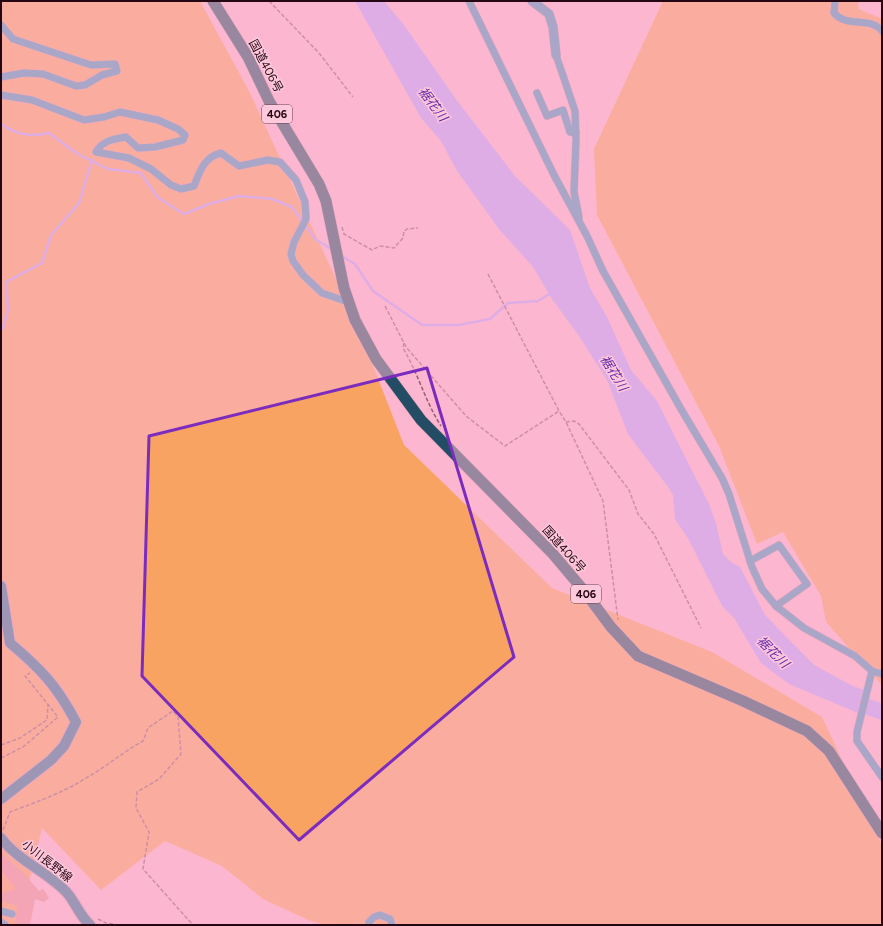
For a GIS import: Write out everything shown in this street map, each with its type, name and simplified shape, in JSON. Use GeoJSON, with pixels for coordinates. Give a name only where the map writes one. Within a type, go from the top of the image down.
{"type":"FeatureCollection","features":[{"type":"Feature","properties":{"kind":"highway","name":"国道406号"},"geometry":{"type":"LineString","coordinates":[[213,1],[248,57],[269,101],[318,184],[326,201],[344,288],[355,320],[376,359],[421,420],[552,554],[585,592],[611,627],[638,656],[744,701],[807,731],[829,751],[882,833]]}},
{"type":"Feature","properties":{"kind":"main road"},"geometry":{"type":"LineString","coordinates":[[1,586],[10,643],[38,667],[57,690],[76,722],[64,746],[51,760],[1,799]]}},
{"type":"Feature","properties":{"kind":"main road","name":"小川長野線"},"geometry":{"type":"LineString","coordinates":[[1,838],[13,852],[68,894],[84,920],[90,925]]}},
{"type":"Feature","properties":{"kind":"street"},"geometry":{"type":"LineString","coordinates":[[469,1],[554,175],[620,302],[722,478],[729,494],[750,561],[762,589],[776,606],[804,628],[855,656],[871,674],[882,674]]}},
{"type":"Feature","properties":{"kind":"street"},"geometry":{"type":"LineString","coordinates":[[532,1],[549,14],[553,27],[556,54],[575,111],[576,133],[574,192],[580,223]]}},
{"type":"Feature","properties":{"kind":"street"},"geometry":{"type":"LineString","coordinates":[[835,1],[834,13],[837,17],[844,21],[872,24],[882,31]]}},
{"type":"Feature","properties":{"kind":"street"},"geometry":{"type":"LineString","coordinates":[[1,25],[13,39],[91,65],[115,64],[117,71],[102,75],[85,85],[76,86],[43,74],[24,73],[1,77]]}},
{"type":"Feature","properties":{"kind":"street"},"geometry":{"type":"LineString","coordinates":[[537,93],[548,116],[563,110],[570,132],[576,133]]}},
{"type":"Feature","properties":{"kind":"street"},"geometry":{"type":"LineString","coordinates":[[1,95],[32,100],[84,120],[104,117],[120,112],[158,120],[178,129],[185,135],[182,140],[155,147],[138,148],[126,137],[112,140],[100,145],[96,152],[129,158],[151,169],[171,185],[181,189],[194,186],[204,163],[213,155],[222,153],[239,166],[268,160],[280,162],[296,180],[305,202],[306,218],[294,242],[291,254],[293,262],[303,275],[322,292],[348,302]]}},
{"type":"Feature","properties":{"kind":"street"},"geometry":{"type":"LineString","coordinates":[[750,561],[779,545],[807,584],[776,606]]}},
{"type":"Feature","properties":{"kind":"street"},"geometry":{"type":"LineString","coordinates":[[871,674],[857,732],[857,741],[882,777]]}},
{"type":"Feature","properties":{"kind":"street"},"geometry":{"type":"LineString","coordinates":[[1,911],[12,914]]}},
{"type":"Feature","properties":{"kind":"street"},"geometry":{"type":"LineString","coordinates":[[369,925],[369,922],[374,917],[380,915],[390,919],[392,925]]}},
{"type":"Feature","properties":{"kind":"street"},"geometry":{"type":"LineString","coordinates":[[1,922],[5,925]]}},
{"type":"Feature","properties":{"kind":"path"},"geometry":{"type":"LineString","coordinates":[[269,1],[319,53],[352,97]]}},
{"type":"Feature","properties":{"kind":"path"},"geometry":{"type":"LineString","coordinates":[[340,221],[344,234],[372,250],[380,246],[394,248],[403,238],[404,231],[407,229],[418,228]]}},
{"type":"Feature","properties":{"kind":"path"},"geometry":{"type":"LineString","coordinates":[[488,274],[566,422],[603,501],[618,620],[623,639]]}},
{"type":"Feature","properties":{"kind":"path"},"geometry":{"type":"LineString","coordinates":[[385,306],[404,343],[466,416],[505,446],[559,411]]}},
{"type":"Feature","properties":{"kind":"path"},"geometry":{"type":"LineString","coordinates":[[404,343],[403,348],[413,365],[431,410],[442,427]]}},
{"type":"Feature","properties":{"kind":"path"},"geometry":{"type":"LineString","coordinates":[[566,422],[574,421],[579,424],[629,490],[638,514],[654,534],[701,628]]}},
{"type":"Feature","properties":{"kind":"path"},"geometry":{"type":"LineString","coordinates":[[1,758],[23,747],[58,717],[25,676],[38,667]]}},
{"type":"Feature","properties":{"kind":"path"},"geometry":{"type":"LineString","coordinates":[[1,745],[20,738],[46,720],[48,704]]}},
{"type":"Feature","properties":{"kind":"path"},"geometry":{"type":"LineString","coordinates":[[1,833],[10,812],[49,797],[86,778],[130,748],[143,741],[148,728],[173,711],[178,717],[181,754],[159,779],[137,792],[136,808],[149,832],[143,869],[194,925]]}},
{"type":"Feature","properties":{"kind":"highlighted area"},"geometry":{"type":"Polygon","coordinates":[[[427,368],[514,657],[299,840],[142,676],[149,436],[427,368]]]}},
{"type":"Feature","properties":{"kind":"shaded area"},"geometry":{"type":"Polygon","coordinates":[[[1,1],[200,1],[249,91],[355,320],[404,445],[552,588],[712,652],[822,717],[882,845],[882,925],[326,925],[308,920],[263,899],[222,866],[165,841],[101,890],[42,828],[19,925],[1,925],[1,1]]]}},
{"type":"Feature","properties":{"kind":"shaded area"},"geometry":{"type":"Polygon","coordinates":[[[663,1],[858,1],[859,9],[882,19],[882,685],[826,622],[821,596],[783,532],[757,544],[719,446],[597,215],[594,149],[663,1]]]}},
{"type":"Feature","properties":{"kind":"water"},"geometry":{"type":"Polygon","coordinates":[[[355,1],[384,1],[404,25],[458,102],[515,176],[570,230],[590,288],[607,317],[631,370],[657,401],[709,504],[716,523],[723,554],[731,562],[740,567],[765,615],[814,665],[853,686],[864,690],[858,713],[789,684],[761,663],[734,618],[722,606],[689,540],[675,519],[673,495],[628,434],[607,380],[579,336],[552,299],[533,267],[499,229],[457,171],[441,141],[421,118],[355,1]]]}},
{"type":"Feature","properties":{"kind":"building"},"geometry":{"type":"Polygon","coordinates":[[[1,853],[25,875],[39,891],[43,889],[49,898],[44,902],[35,899],[30,925],[15,923],[18,906],[1,901],[1,893],[16,889],[1,870],[1,853]]]}},
{"type":"Feature","properties":{"kind":"waterway"},"geometry":{"type":"LineString","coordinates":[[1,124],[18,133],[30,135],[49,133],[76,153],[108,169],[141,173],[157,197],[184,214],[209,204],[239,196],[272,199],[292,207],[315,239],[333,250]]}},
{"type":"Feature","properties":{"kind":"waterway"},"geometry":{"type":"LineString","coordinates":[[1,330],[3,328],[8,309],[6,282],[42,263],[51,235],[79,203],[92,160]]}},
{"type":"Feature","properties":{"kind":"waterway"},"geometry":{"type":"LineString","coordinates":[[340,255],[355,264],[373,291],[422,325],[458,325],[490,319],[508,303],[538,301],[551,293]]}},
{"type":"Feature","properties":{"kind":"waterway","name":"裾花川"},"geometry":{"type":"LineString","coordinates":[[847,699],[882,712]]}}]}
